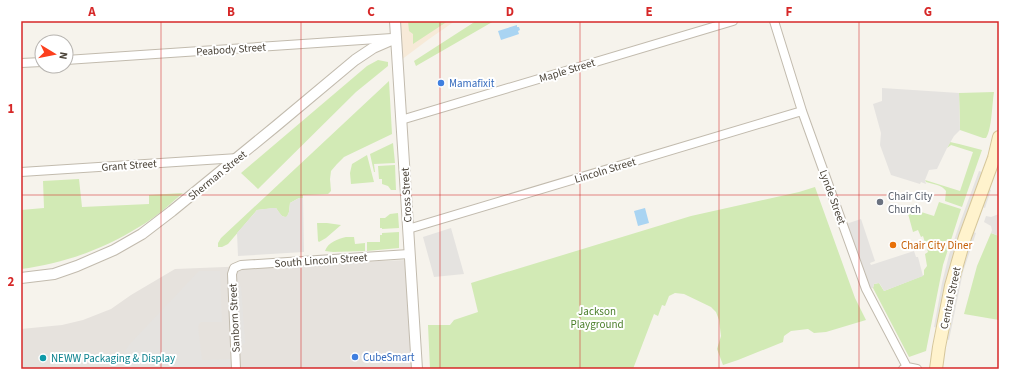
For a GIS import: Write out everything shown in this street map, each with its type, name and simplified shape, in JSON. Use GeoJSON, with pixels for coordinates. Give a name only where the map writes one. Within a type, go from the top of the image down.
{"type":"FeatureCollection","features":[{"type":"Feature","properties":{"kind":"main road","name":"Central Street"},"geometry":{"type":"LineString","coordinates":[[936,369],[951,286],[965,237],[992,163],[999,139]]}},
{"type":"Feature","properties":{"kind":"street","name":"Cross Street"},"geometry":{"type":"LineString","coordinates":[[395,21],[417,369]]}},
{"type":"Feature","properties":{"kind":"street","name":"Maple Street"},"geometry":{"type":"LineString","coordinates":[[401,120],[733,21]]}},
{"type":"Feature","properties":{"kind":"street","name":"Lynde Street"},"geometry":{"type":"LineString","coordinates":[[774,21],[802,111],[866,289],[905,368]]}},
{"type":"Feature","properties":{"kind":"street","name":"Peabody Street"},"geometry":{"type":"LineString","coordinates":[[74,59],[396,38]]}},
{"type":"Feature","properties":{"kind":"street","name":"Sherman Street"},"geometry":{"type":"LineString","coordinates":[[21,278],[54,274],[77,266],[114,250],[142,234],[238,158],[355,60],[373,48],[396,38]]}},
{"type":"Feature","properties":{"kind":"street"},"geometry":{"type":"LineString","coordinates":[[21,63],[34,62]]}},
{"type":"Feature","properties":{"kind":"street","name":"Lincoln Street"},"geometry":{"type":"LineString","coordinates":[[408,229],[802,111]]}},
{"type":"Feature","properties":{"kind":"street","name":"Grant Street"},"geometry":{"type":"LineString","coordinates":[[21,172],[238,158]]}},
{"type":"Feature","properties":{"kind":"street","name":"South Lincoln Street"},"geometry":{"type":"LineString","coordinates":[[234,268],[241,265],[409,254]]}},
{"type":"Feature","properties":{"kind":"street","name":"Sanborn Street"},"geometry":{"type":"LineString","coordinates":[[234,268],[232,274],[236,369]]}},
{"type":"Feature","properties":{"kind":"street"},"geometry":{"type":"LineString","coordinates":[[905,368],[918,369]]}},
{"type":"Feature","properties":{"kind":"shaded area"},"geometry":{"type":"Polygon","coordinates":[[[395,21],[455,21],[397,63],[395,21]]]}},
{"type":"Feature","properties":{"kind":"shaded area"},"geometry":{"type":"Polygon","coordinates":[[[882,88],[959,93],[960,130],[954,136],[937,169],[929,170],[925,180],[926,184],[921,182],[920,184],[891,175],[880,145],[881,133],[873,104],[882,101],[882,88]]]}},
{"type":"Feature","properties":{"kind":"shaded area"},"geometry":{"type":"Polygon","coordinates":[[[979,171],[988,174],[983,187],[991,190],[985,208],[977,205],[968,230],[976,233],[963,272],[949,340],[941,338],[943,329],[934,327],[949,255],[979,171]]]}},
{"type":"Feature","properties":{"kind":"shaded area"},"geometry":{"type":"Polygon","coordinates":[[[299,198],[303,198],[304,252],[238,256],[237,233],[257,210],[276,208],[282,216],[285,217],[289,212],[290,203],[299,198]]]}},
{"type":"Feature","properties":{"kind":"shaded area"},"geometry":{"type":"Polygon","coordinates":[[[999,214],[999,236],[991,233],[991,226],[984,222],[986,216],[991,217],[999,214]]]}},
{"type":"Feature","properties":{"kind":"shaded area"},"geometry":{"type":"Polygon","coordinates":[[[861,219],[875,261],[870,263],[871,265],[914,251],[916,257],[918,257],[923,276],[884,291],[878,283],[874,284],[873,288],[866,289],[843,225],[861,219]]]}},
{"type":"Feature","properties":{"kind":"shaded area"},"geometry":{"type":"Polygon","coordinates":[[[451,228],[464,274],[434,277],[423,237],[451,228]]]}},
{"type":"Feature","properties":{"kind":"shaded area"},"geometry":{"type":"Polygon","coordinates":[[[406,260],[412,369],[21,369],[21,329],[62,325],[83,320],[111,309],[131,295],[175,269],[406,260]]]}},
{"type":"Feature","properties":{"kind":"shaded area"},"geometry":{"type":"Polygon","coordinates":[[[199,271],[220,271],[222,322],[201,322],[199,324],[198,327],[202,360],[236,359],[236,369],[113,369],[130,344],[199,271]]]}},
{"type":"Feature","properties":{"kind":"shaded area"},"geometry":{"type":"Polygon","coordinates":[[[241,286],[245,343],[239,347],[236,290],[241,286]]]}},
{"type":"Feature","properties":{"kind":"green space"},"geometry":{"type":"Polygon","coordinates":[[[408,21],[448,21],[413,44],[413,34],[409,31],[408,21]]]}},
{"type":"Feature","properties":{"kind":"green space"},"geometry":{"type":"Polygon","coordinates":[[[476,21],[494,21],[416,66],[414,61],[476,21]]]}},
{"type":"Feature","properties":{"kind":"green space"},"geometry":{"type":"Polygon","coordinates":[[[378,60],[388,62],[388,66],[356,92],[258,189],[241,173],[367,66],[378,60]]]}},
{"type":"Feature","properties":{"kind":"green space"},"geometry":{"type":"Polygon","coordinates":[[[389,81],[392,134],[344,157],[331,171],[331,191],[328,194],[303,195],[303,198],[299,198],[290,203],[287,217],[282,216],[276,208],[257,210],[228,244],[218,247],[218,243],[221,238],[389,81]]]}},
{"type":"Feature","properties":{"kind":"green space"},"geometry":{"type":"Polygon","coordinates":[[[994,92],[991,123],[986,138],[960,130],[959,93],[994,92]]]}},
{"type":"Feature","properties":{"kind":"green space"},"geometry":{"type":"Polygon","coordinates":[[[950,142],[982,150],[962,207],[945,201],[946,191],[942,187],[926,182],[925,180],[960,191],[973,152],[951,145],[947,148],[950,142]]]}},
{"type":"Feature","properties":{"kind":"green space"},"geometry":{"type":"Polygon","coordinates":[[[393,143],[395,163],[374,164],[374,172],[370,154],[393,143]]]}},
{"type":"Feature","properties":{"kind":"green space"},"geometry":{"type":"Polygon","coordinates":[[[367,155],[374,182],[351,184],[350,173],[352,164],[367,155]]]}},
{"type":"Feature","properties":{"kind":"green space"},"geometry":{"type":"Polygon","coordinates":[[[395,165],[396,190],[391,190],[388,186],[382,184],[382,179],[379,179],[378,166],[395,165]]]}},
{"type":"Feature","properties":{"kind":"green space"},"geometry":{"type":"Polygon","coordinates":[[[79,179],[82,207],[149,204],[149,195],[183,193],[151,220],[112,242],[97,249],[67,259],[36,267],[21,269],[21,210],[44,208],[43,181],[79,179]]]}},
{"type":"Feature","properties":{"kind":"green space","name":"Jackson Playground"},"geometry":{"type":"Polygon","coordinates":[[[815,187],[855,298],[866,320],[826,332],[814,333],[808,329],[791,331],[784,336],[783,342],[723,365],[717,349],[721,336],[719,320],[716,312],[711,307],[684,294],[675,293],[669,296],[665,306],[662,305],[658,316],[654,314],[633,369],[430,369],[428,325],[450,325],[454,320],[478,312],[471,283],[691,216],[799,192],[815,187]]]}},
{"type":"Feature","properties":{"kind":"green space"},"geometry":{"type":"Polygon","coordinates":[[[939,202],[961,209],[943,265],[926,351],[909,357],[873,288],[874,284],[879,283],[884,291],[924,275],[924,270],[927,266],[925,254],[928,252],[923,236],[921,237],[918,230],[913,232],[907,210],[908,205],[915,207],[918,211],[934,216],[939,202]]]}},
{"type":"Feature","properties":{"kind":"green space"},"geometry":{"type":"Polygon","coordinates":[[[398,213],[399,228],[380,228],[380,218],[385,218],[390,214],[398,213]]]}},
{"type":"Feature","properties":{"kind":"green space"},"geometry":{"type":"Polygon","coordinates":[[[317,223],[327,223],[341,225],[319,242],[317,223]]]}},
{"type":"Feature","properties":{"kind":"green space"},"geometry":{"type":"Polygon","coordinates":[[[399,232],[399,248],[367,251],[367,242],[380,242],[380,235],[382,235],[382,233],[399,232]]]}},
{"type":"Feature","properties":{"kind":"green space"},"geometry":{"type":"Polygon","coordinates":[[[991,233],[999,236],[999,320],[964,314],[977,266],[991,233]]]}},
{"type":"Feature","properties":{"kind":"green space"},"geometry":{"type":"Polygon","coordinates":[[[346,237],[354,237],[355,244],[365,243],[365,251],[325,251],[331,243],[346,237]]]}},
{"type":"Feature","properties":{"kind":"water"},"geometry":{"type":"Polygon","coordinates":[[[517,25],[520,30],[518,31],[519,34],[501,40],[498,31],[517,25]]]}},
{"type":"Feature","properties":{"kind":"water"},"geometry":{"type":"Polygon","coordinates":[[[645,208],[649,223],[638,226],[634,211],[645,208]]]}},
{"type":"Feature","properties":{"kind":"place","name":"Mamafixit"},"geometry":{"type":"Point","coordinates":[441,83]}},
{"type":"Feature","properties":{"kind":"place","name":"Chair City Church"},"geometry":{"type":"Point","coordinates":[880,202]}},
{"type":"Feature","properties":{"kind":"place","name":"Chair City Diner"},"geometry":{"type":"Point","coordinates":[893,245]}},
{"type":"Feature","properties":{"kind":"place","name":"CubeSmart"},"geometry":{"type":"Point","coordinates":[355,357]}},
{"type":"Feature","properties":{"kind":"place","name":"NEWW Packaging & Display"},"geometry":{"type":"Point","coordinates":[43,358]}}]}
